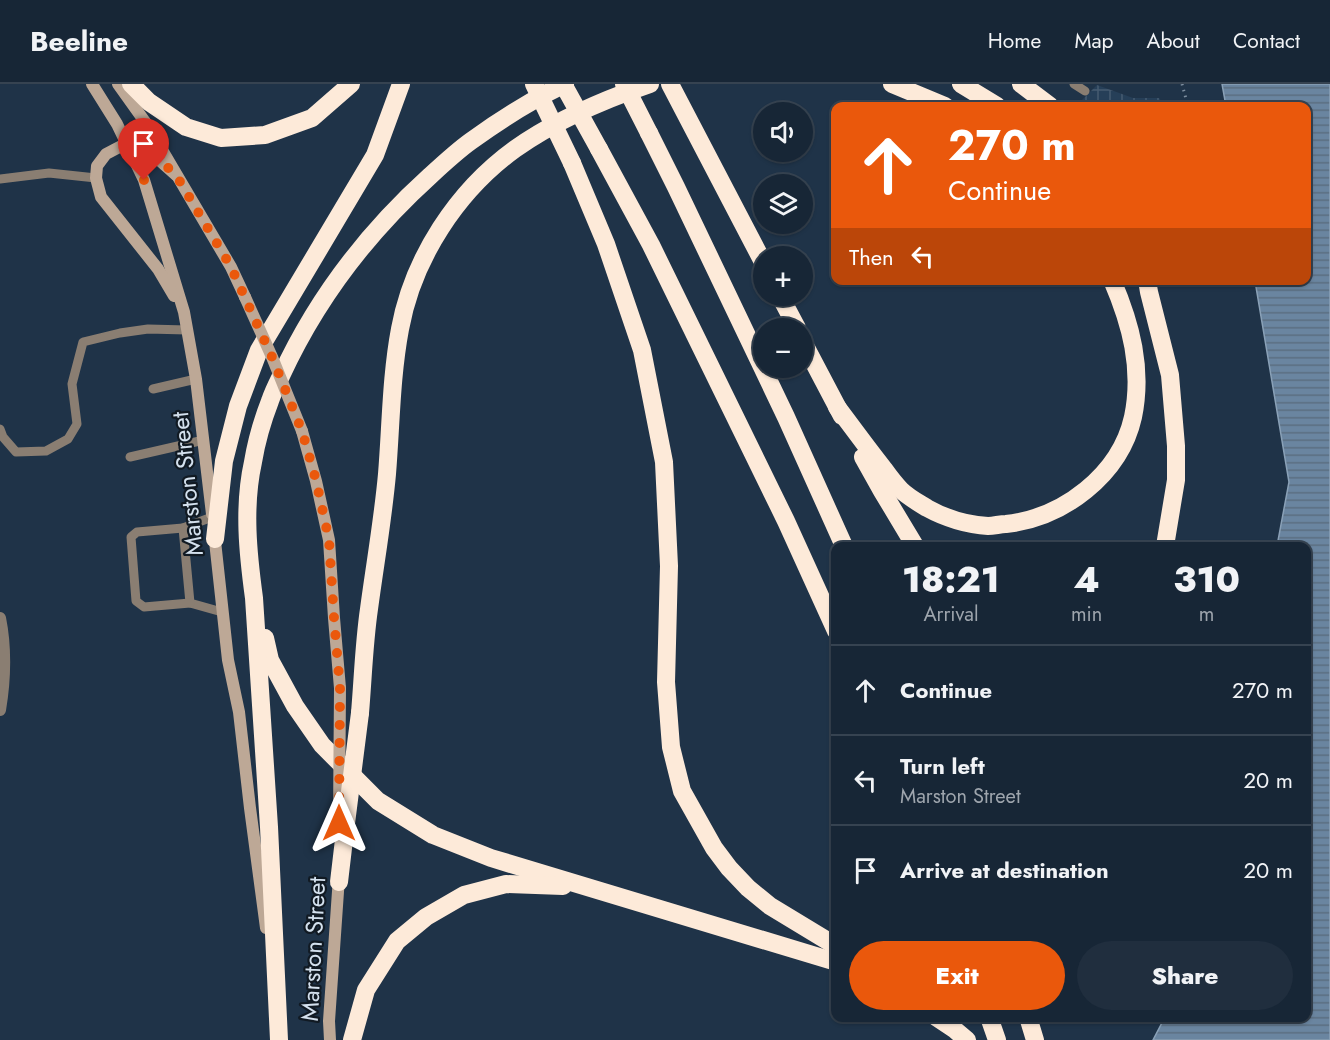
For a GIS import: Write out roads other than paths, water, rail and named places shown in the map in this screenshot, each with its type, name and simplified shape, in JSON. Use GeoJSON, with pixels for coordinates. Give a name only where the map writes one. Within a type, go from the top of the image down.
{"type":"FeatureCollection","features":[{"type":"Feature","properties":{"kind":"highway"},"geometry":{"type":"LineString","coordinates":[[131,84],[149,102],[186,127],[221,138],[265,135],[312,118],[351,84]]}},
{"type":"Feature","properties":{"kind":"highway"},"geometry":{"type":"LineString","coordinates":[[214,539],[232,428],[259,350],[375,155],[401,84]]}},
{"type":"Feature","properties":{"kind":"highway"},"geometry":{"type":"LineString","coordinates":[[534,84],[572,163],[606,244],[642,350],[664,462],[669,566],[666,682],[671,747],[682,791],[714,848],[748,888],[770,906],[831,943]]}},
{"type":"Feature","properties":{"kind":"highway"},"geometry":{"type":"LineString","coordinates":[[279,1040],[269,827],[254,598],[249,561],[248,494],[253,462],[270,401],[292,352],[340,276],[367,241],[417,188],[469,142],[513,112],[564,84],[662,266],[786,521],[831,621]]}},
{"type":"Feature","properties":{"kind":"highway"},"geometry":{"type":"LineString","coordinates":[[624,84],[766,375],[842,542]]}},
{"type":"Feature","properties":{"kind":"highway"},"geometry":{"type":"LineString","coordinates":[[339,882],[342,827],[360,713],[368,611],[382,525],[397,348],[404,309],[412,282],[429,248],[470,190],[514,150],[553,126],[608,99],[650,84]]}},
{"type":"Feature","properties":{"kind":"highway"},"geometry":{"type":"LineString","coordinates":[[670,84],[755,246]]}},
{"type":"Feature","properties":{"kind":"highway"},"geometry":{"type":"LineString","coordinates":[[892,84],[935,102]]}},
{"type":"Feature","properties":{"kind":"highway"},"geometry":{"type":"LineString","coordinates":[[961,84],[990,102]]}},
{"type":"Feature","properties":{"kind":"highway"},"geometry":{"type":"LineString","coordinates":[[1021,84],[1045,102]]}},
{"type":"Feature","properties":{"kind":"highway"},"geometry":{"type":"LineString","coordinates":[[837,407],[902,492],[929,509],[958,521],[988,526],[1019,522],[1048,514],[1091,486],[1109,468],[1122,448],[1133,419],[1137,392],[1134,345],[1114,285]]}},
{"type":"Feature","properties":{"kind":"highway"},"geometry":{"type":"LineString","coordinates":[[1146,285],[1170,375],[1176,446],[1176,480],[1166,542]]}},
{"type":"Feature","properties":{"kind":"highway"},"geometry":{"type":"LineString","coordinates":[[813,361],[882,491],[913,542]]}},
{"type":"Feature","properties":{"kind":"highway"},"geometry":{"type":"LineString","coordinates":[[254,598],[270,660],[295,706],[322,745],[378,801],[432,835],[491,858],[831,960]]}},
{"type":"Feature","properties":{"kind":"highway"},"geometry":{"type":"LineString","coordinates":[[352,1040],[366,990],[397,941],[426,917],[464,895],[506,884],[590,887]]}},
{"type":"Feature","properties":{"kind":"highway"},"geometry":{"type":"LineString","coordinates":[[944,1022],[967,1040]]}},
{"type":"Feature","properties":{"kind":"highway"},"geometry":{"type":"LineString","coordinates":[[1030,1022],[1035,1040]]}},
{"type":"Feature","properties":{"kind":"highway"},"geometry":{"type":"LineString","coordinates":[[1040,1022],[1043,1040]]}},
{"type":"Feature","properties":{"kind":"main road","name":"Marston Street"},"geometry":{"type":"LineString","coordinates":[[92,84],[117,124],[144,180],[184,312],[204,440],[222,612],[228,660],[239,712],[279,1040]]}},
{"type":"Feature","properties":{"kind":"main road"},"geometry":{"type":"LineString","coordinates":[[118,84],[148,126],[231,267],[272,357],[302,431],[316,480],[329,540],[340,688],[342,827]]}},
{"type":"Feature","properties":{"kind":"main road"},"geometry":{"type":"LineString","coordinates":[[176,175],[148,150],[127,143],[106,154],[97,166],[96,178],[101,197],[159,269],[184,312]]}},
{"type":"Feature","properties":{"kind":"main road","name":"Marston Street"},"geometry":{"type":"LineString","coordinates":[[330,1040],[329,1021],[339,882]]}},
{"type":"Feature","properties":{"kind":"street"},"geometry":{"type":"LineString","coordinates":[[0,618],[3,631],[4,673],[0,710]]}},
{"type":"Feature","properties":{"kind":"lane"},"geometry":{"type":"LineString","coordinates":[[1074,84],[1085,91]]}},
{"type":"Feature","properties":{"kind":"lane"},"geometry":{"type":"LineString","coordinates":[[0,179],[49,172],[96,178]]}},
{"type":"Feature","properties":{"kind":"lane"},"geometry":{"type":"LineString","coordinates":[[0,429],[3,437],[16,452],[46,451],[68,439],[77,424],[72,384],[83,342],[148,329],[187,330]]}},
{"type":"Feature","properties":{"kind":"lane"},"geometry":{"type":"LineString","coordinates":[[153,389],[196,379]]}},
{"type":"Feature","properties":{"kind":"lane"},"geometry":{"type":"LineString","coordinates":[[130,457],[204,440]]}},
{"type":"Feature","properties":{"kind":"lane"},"geometry":{"type":"LineString","coordinates":[[212,517],[183,528],[137,532],[131,537],[136,601],[144,607],[190,603],[222,612]]}},
{"type":"Feature","properties":{"kind":"lane"},"geometry":{"type":"LineString","coordinates":[[183,528],[190,603]]}}]}
